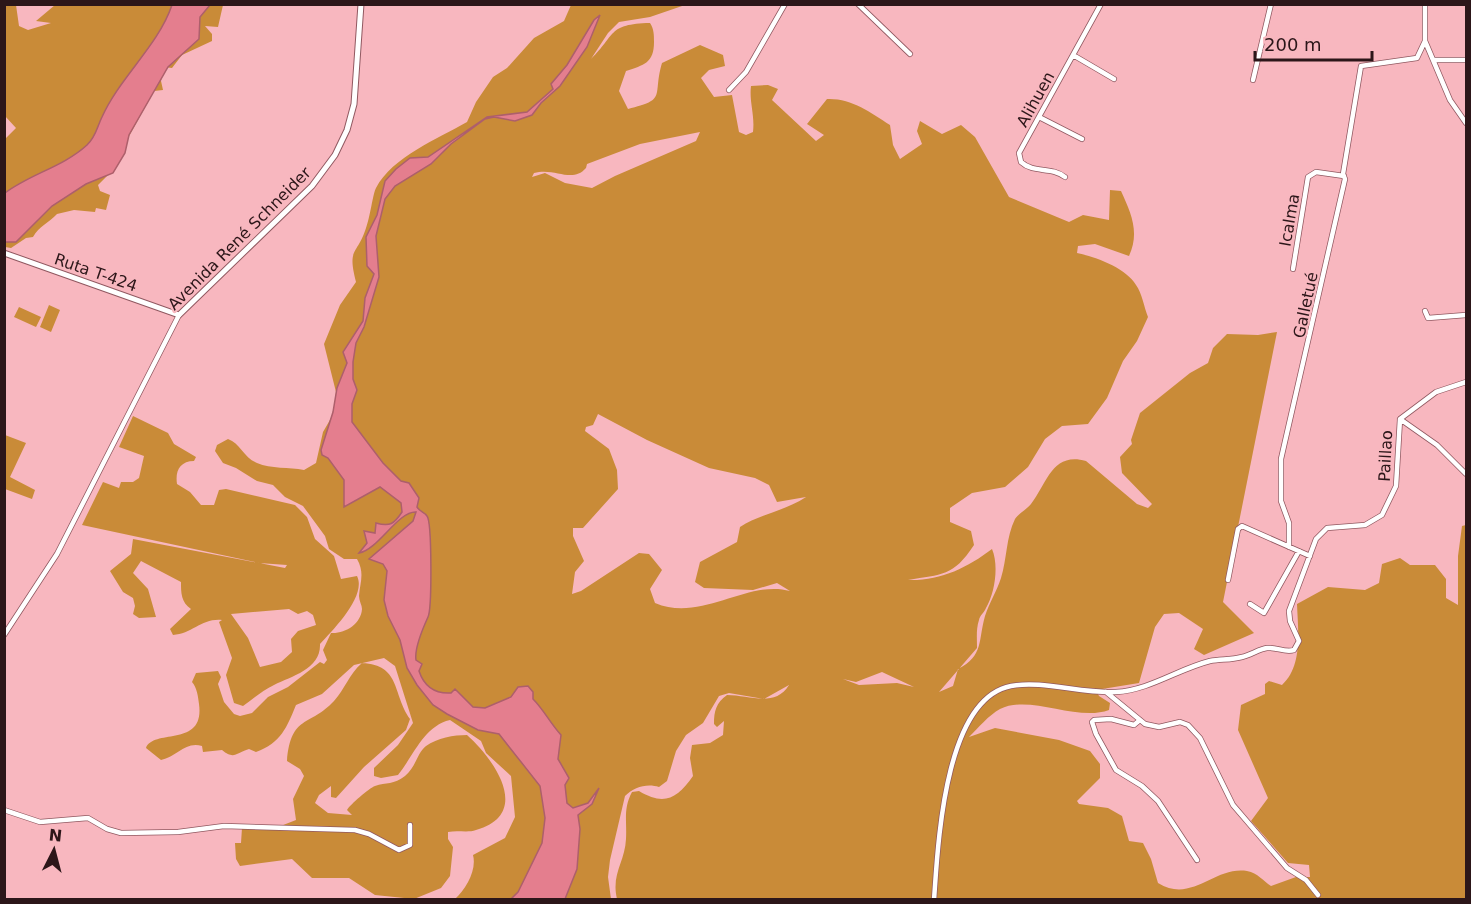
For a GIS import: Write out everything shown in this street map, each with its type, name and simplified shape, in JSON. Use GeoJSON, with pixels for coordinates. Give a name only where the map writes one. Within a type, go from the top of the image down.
{"type":"FeatureCollection","features":[{"type":"Feature","properties":{"kind":"street","name":"Avenida René Schneider"},"geometry":{"type":"LineString","coordinates":[[4,635],[57,554],[179,315],[312,186],[335,155],[347,130],[354,104],[361,4]]}},
{"type":"Feature","properties":{"kind":"street"},"geometry":{"type":"LineString","coordinates":[[729,90],[746,72],[785,4]]}},
{"type":"Feature","properties":{"kind":"street"},"geometry":{"type":"LineString","coordinates":[[858,4],[910,54]]}},
{"type":"Feature","properties":{"kind":"street","name":"Alihuen"},"geometry":{"type":"LineString","coordinates":[[1065,177],[1052,170],[1031,169],[1020,160],[1020,151],[1101,4]]}},
{"type":"Feature","properties":{"kind":"street"},"geometry":{"type":"LineString","coordinates":[[1253,80],[1270,4]]}},
{"type":"Feature","properties":{"kind":"street"},"geometry":{"type":"LineString","coordinates":[[1425,4],[1425,41],[1450,100],[1467,123]]}},
{"type":"Feature","properties":{"kind":"street","name":"Galletué"},"geometry":{"type":"LineString","coordinates":[[1289,547],[1289,524],[1281,501],[1281,459],[1289,422],[1296,403],[1344,176],[1361,66],[1417,58],[1425,41]]}},
{"type":"Feature","properties":{"kind":"street"},"geometry":{"type":"LineString","coordinates":[[1073,55],[1114,79]]}},
{"type":"Feature","properties":{"kind":"street"},"geometry":{"type":"LineString","coordinates":[[1434,60],[1467,60]]}},
{"type":"Feature","properties":{"kind":"street"},"geometry":{"type":"LineString","coordinates":[[1039,117],[1082,139]]}},
{"type":"Feature","properties":{"kind":"street","name":"Icalma"},"geometry":{"type":"LineString","coordinates":[[1293,269],[1308,177],[1316,172],[1344,176]]}},
{"type":"Feature","properties":{"kind":"street","name":"Ruta T-424"},"geometry":{"type":"LineString","coordinates":[[4,253],[179,315]]}},
{"type":"Feature","properties":{"kind":"street"},"geometry":{"type":"LineString","coordinates":[[1425,310],[1428,318],[1434,319],[1467,315]]}},
{"type":"Feature","properties":{"kind":"street","name":"Paillao"},"geometry":{"type":"LineString","coordinates":[[1107,692],[1138,688],[1201,664],[1241,657],[1268,648],[1294,650],[1299,641],[1290,621],[1289,611],[1316,539],[1324,530],[1333,526],[1365,525],[1382,515],[1396,486],[1400,419],[1436,392],[1467,382]]}},
{"type":"Feature","properties":{"kind":"street"},"geometry":{"type":"LineString","coordinates":[[1400,419],[1437,445],[1467,474]]}},
{"type":"Feature","properties":{"kind":"street"},"geometry":{"type":"LineString","coordinates":[[1228,580],[1238,529],[1242,526],[1310,556]]}},
{"type":"Feature","properties":{"kind":"street"},"geometry":{"type":"LineString","coordinates":[[1250,604],[1264,613],[1299,551]]}},
{"type":"Feature","properties":{"kind":"street"},"geometry":{"type":"LineString","coordinates":[[934,900],[940,820],[967,722],[976,707],[993,692],[1014,686],[1107,692],[1140,720],[1153,727],[1180,722],[1193,730],[1207,750],[1220,784],[1233,805],[1287,868],[1306,880],[1318,895]]}},
{"type":"Feature","properties":{"kind":"street"},"geometry":{"type":"LineString","coordinates":[[1140,720],[1134,725],[1111,719],[1092,722],[1116,770],[1142,786],[1158,801],[1197,860]]}},
{"type":"Feature","properties":{"kind":"street"},"geometry":{"type":"LineString","coordinates":[[4,810],[40,822],[88,818],[107,830],[121,832],[178,832],[224,826],[356,830],[399,850],[410,845],[410,825]]}},
{"type":"Feature","properties":{"kind":"shaded area"},"geometry":{"type":"Polygon","coordinates":[[[4,5],[16,5],[19,26],[28,30],[51,23],[36,21],[55,5],[223,5],[218,27],[205,26],[212,34],[212,41],[182,55],[172,68],[164,67],[161,81],[163,90],[154,91],[107,176],[98,185],[100,191],[110,195],[106,210],[96,208],[95,212],[74,210],[57,214],[33,237],[26,238],[11,248],[5,247],[4,140],[16,128],[5,116],[4,5]]]}},
{"type":"Feature","properties":{"kind":"shaded area"},"geometry":{"type":"Polygon","coordinates":[[[172,5],[210,5],[200,17],[199,39],[168,67],[129,135],[125,153],[113,173],[86,184],[52,206],[16,242],[5,242],[5,193],[78,153],[90,142],[110,102],[158,34],[172,5]]]}},
{"type":"Feature","properties":{"kind":"shaded area"},"geometry":{"type":"Polygon","coordinates":[[[571,5],[685,5],[650,17],[619,22],[608,33],[591,59],[614,32],[626,26],[650,23],[654,34],[652,55],[643,65],[626,71],[619,91],[628,109],[641,106],[654,99],[662,63],[700,45],[723,55],[725,66],[709,70],[701,78],[714,97],[732,95],[739,132],[746,135],[753,132],[751,86],[768,85],[778,89],[772,100],[816,141],[824,135],[807,124],[827,99],[852,103],[868,111],[890,125],[893,145],[900,159],[922,144],[917,131],[920,121],[942,134],[961,125],[975,137],[1009,197],[1069,222],[1083,215],[1109,220],[1110,190],[1121,191],[1131,215],[1134,231],[1129,256],[1095,244],[1078,246],[1077,253],[1110,264],[1125,273],[1140,292],[1148,317],[1137,341],[1123,361],[1107,398],[1088,424],[1062,426],[1045,439],[1028,467],[1005,487],[972,493],[950,508],[950,522],[971,531],[974,545],[953,569],[938,575],[908,580],[920,580],[953,572],[992,549],[996,571],[992,595],[978,623],[977,648],[960,668],[972,659],[979,647],[985,616],[1001,578],[1015,519],[1031,504],[1052,471],[1065,461],[1075,459],[1086,461],[1137,504],[1148,508],[1152,504],[1122,473],[1120,457],[1132,444],[1131,440],[1140,413],[1190,373],[1208,363],[1213,348],[1227,334],[1258,335],[1277,332],[1223,602],[1254,633],[1204,655],[1194,649],[1203,629],[1179,613],[1164,614],[1155,627],[1139,683],[1096,690],[1099,696],[1110,703],[1109,710],[1083,713],[1039,706],[1012,705],[1000,709],[969,737],[995,728],[1059,740],[1090,751],[1100,764],[1100,778],[1077,801],[1079,804],[1108,808],[1122,816],[1129,841],[1143,843],[1151,859],[1158,883],[1170,888],[1192,887],[1235,871],[1251,872],[1271,886],[1296,877],[1310,877],[1309,865],[1288,863],[1251,821],[1268,798],[1238,730],[1241,705],[1265,694],[1265,684],[1269,681],[1282,685],[1289,677],[1298,648],[1297,604],[1328,587],[1365,590],[1379,583],[1382,564],[1400,558],[1410,565],[1435,565],[1446,579],[1446,598],[1458,605],[1458,556],[1462,526],[1466,525],[1466,899],[617,899],[617,875],[626,839],[626,809],[632,792],[639,791],[648,796],[663,799],[675,795],[687,784],[693,776],[690,758],[692,745],[710,743],[723,735],[724,721],[717,727],[714,724],[715,711],[720,701],[727,695],[762,699],[729,693],[719,696],[703,723],[686,735],[676,751],[667,781],[659,787],[650,785],[637,788],[625,796],[610,860],[608,877],[611,899],[455,899],[470,879],[473,855],[505,838],[515,817],[511,776],[486,753],[481,741],[450,720],[433,728],[426,735],[398,775],[381,778],[374,776],[374,768],[398,745],[413,723],[395,666],[384,658],[354,665],[322,694],[296,705],[286,727],[277,739],[256,752],[249,749],[229,755],[222,750],[203,752],[202,746],[196,745],[186,747],[161,760],[146,748],[151,742],[187,732],[194,727],[199,718],[198,695],[192,682],[196,673],[218,671],[221,677],[218,684],[224,702],[234,714],[240,716],[252,713],[268,697],[288,687],[320,662],[324,664],[327,660],[323,650],[331,633],[347,630],[359,619],[362,609],[359,596],[361,573],[357,559],[344,559],[329,549],[325,536],[303,506],[285,497],[273,485],[257,481],[223,463],[215,451],[217,445],[228,439],[253,461],[268,466],[304,470],[316,463],[323,432],[334,413],[336,392],[324,344],[340,305],[356,282],[352,263],[354,252],[363,237],[376,188],[383,177],[404,158],[467,122],[476,102],[493,77],[507,68],[534,38],[564,21],[571,5]],[[700,132],[640,144],[587,164],[581,173],[575,175],[542,172],[534,173],[532,177],[545,173],[565,183],[592,188],[696,141],[700,132]],[[598,414],[593,425],[586,427],[585,431],[609,449],[617,470],[618,489],[583,528],[573,528],[573,536],[584,561],[575,572],[572,594],[581,591],[639,553],[649,554],[662,570],[650,589],[655,603],[672,608],[707,605],[758,591],[774,589],[790,591],[777,583],[753,590],[704,588],[695,582],[700,562],[737,542],[740,527],[806,497],[777,502],[769,485],[755,478],[709,468],[647,440],[598,414]],[[958,671],[939,692],[953,686],[958,671]],[[882,672],[856,682],[843,679],[859,685],[897,683],[914,687],[882,672]],[[789,685],[765,698],[776,696],[789,685]]]}},
{"type":"Feature","properties":{"kind":"shaded area"},"geometry":{"type":"Polygon","coordinates":[[[600,15],[587,47],[560,86],[541,103],[532,115],[515,121],[494,117],[485,119],[451,144],[431,164],[395,186],[385,199],[376,236],[379,277],[364,327],[356,343],[353,362],[353,379],[357,390],[352,404],[352,422],[383,463],[401,481],[409,483],[419,498],[417,507],[427,516],[429,522],[431,566],[429,611],[416,650],[416,660],[422,664],[419,671],[424,681],[430,688],[440,692],[451,693],[455,689],[473,707],[485,708],[511,697],[518,687],[528,686],[533,692],[533,699],[561,735],[558,759],[569,778],[565,785],[567,803],[573,808],[588,803],[599,788],[592,804],[578,815],[580,829],[577,869],[565,899],[511,899],[518,892],[542,843],[545,818],[540,786],[499,734],[478,730],[447,714],[433,705],[417,685],[407,668],[400,640],[388,616],[384,600],[387,571],[383,564],[369,559],[413,521],[416,512],[409,513],[402,518],[373,545],[359,553],[367,543],[364,531],[375,533],[376,523],[385,525],[394,522],[402,512],[401,503],[380,487],[344,507],[344,480],[328,458],[322,455],[321,450],[333,412],[337,388],[347,363],[343,352],[363,321],[365,298],[374,274],[367,266],[366,237],[377,215],[385,181],[410,158],[428,157],[487,117],[527,112],[553,89],[551,84],[567,65],[594,20],[600,15]]]}},
{"type":"Feature","properties":{"kind":"shaded area"},"geometry":{"type":"Polygon","coordinates":[[[49,305],[60,310],[51,332],[40,327],[49,305]]]}},
{"type":"Feature","properties":{"kind":"shaded area"},"geometry":{"type":"Polygon","coordinates":[[[19,307],[41,317],[36,327],[14,317],[19,307]]]}},
{"type":"Feature","properties":{"kind":"shaded area"},"geometry":{"type":"Polygon","coordinates":[[[133,416],[168,433],[174,444],[196,457],[194,461],[182,465],[177,475],[177,484],[190,492],[201,505],[214,505],[219,490],[226,489],[295,505],[307,517],[315,539],[334,556],[341,579],[357,576],[359,584],[353,603],[320,644],[319,653],[311,666],[266,689],[243,706],[234,703],[226,675],[232,658],[219,622],[222,620],[209,621],[180,634],[173,635],[170,629],[191,609],[183,600],[181,582],[141,561],[133,573],[148,589],[156,617],[139,618],[133,614],[135,606],[133,598],[123,592],[110,571],[131,554],[133,539],[285,568],[287,565],[259,563],[82,525],[103,482],[119,488],[121,482],[133,482],[139,478],[144,456],[119,447],[133,416]],[[289,609],[231,614],[248,638],[260,667],[281,662],[292,652],[291,639],[298,631],[316,625],[313,615],[307,611],[298,614],[289,609]]]}},
{"type":"Feature","properties":{"kind":"shaded area"},"geometry":{"type":"Polygon","coordinates":[[[5,435],[26,443],[10,477],[35,490],[32,499],[5,489],[5,435]]]}},
{"type":"Feature","properties":{"kind":"shaded area"},"geometry":{"type":"Polygon","coordinates":[[[362,663],[375,665],[390,675],[410,719],[406,730],[364,767],[336,798],[331,797],[331,786],[319,795],[315,803],[328,813],[352,815],[347,810],[364,793],[372,787],[394,782],[405,776],[420,752],[430,743],[467,735],[488,758],[503,786],[505,799],[502,812],[493,822],[476,830],[448,832],[448,839],[453,847],[450,876],[441,888],[414,899],[375,895],[349,878],[312,878],[292,859],[240,866],[236,859],[235,843],[241,843],[242,828],[273,829],[296,820],[293,799],[304,776],[300,769],[287,761],[293,735],[303,723],[334,701],[362,663]]]}}]}
